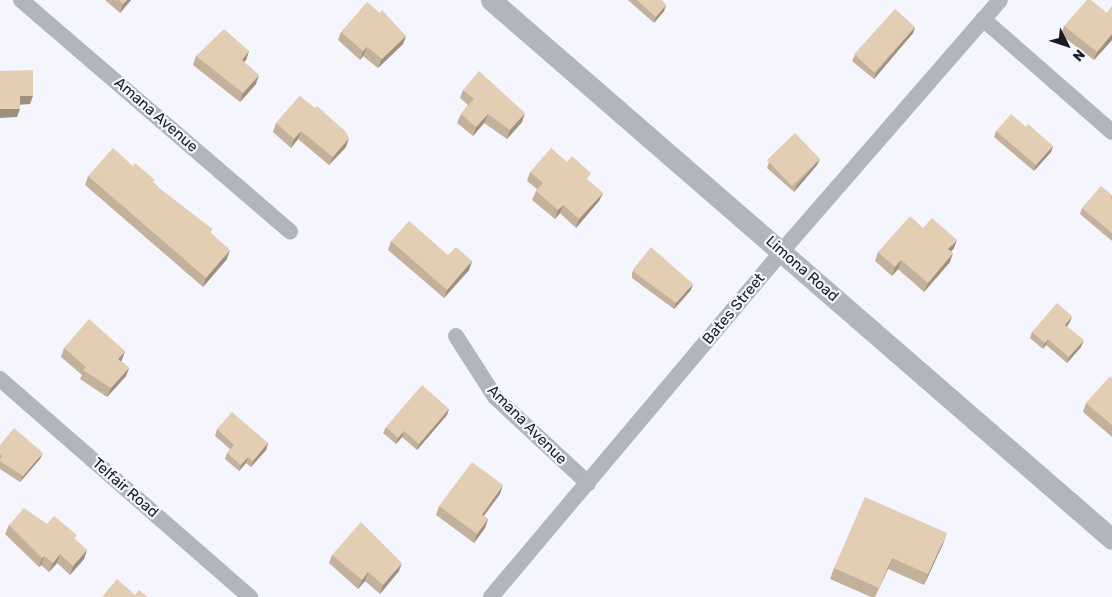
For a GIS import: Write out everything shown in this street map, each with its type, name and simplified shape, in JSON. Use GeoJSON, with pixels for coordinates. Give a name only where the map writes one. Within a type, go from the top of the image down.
{"type":"FeatureCollection","features":[{"type":"Feature","properties":{"kind":"street","name":"Amana Avenue"},"geometry":{"type":"LineString","coordinates":[[22,0],[290,231]]}},
{"type":"Feature","properties":{"kind":"street","name":"Limona Road"},"geometry":{"type":"LineString","coordinates":[[491,0],[1112,539]]}},
{"type":"Feature","properties":{"kind":"street","name":"Bates Street"},"geometry":{"type":"LineString","coordinates":[[492,597],[782,251],[1000,0]]}},
{"type":"Feature","properties":{"kind":"street"},"geometry":{"type":"LineString","coordinates":[[983,20],[1112,132]]}},
{"type":"Feature","properties":{"kind":"street","name":"Amana Avenue"},"geometry":{"type":"LineString","coordinates":[[456,336],[494,397],[588,483]]}},
{"type":"Feature","properties":{"kind":"street","name":"Telfair Road"},"geometry":{"type":"LineString","coordinates":[[0,379],[250,597]]}},
{"type":"Feature","properties":{"kind":"building"},"geometry":{"type":"Polygon","coordinates":[[[119,0],[127,0],[123,4],[119,0]]]}},
{"type":"Feature","properties":{"kind":"building"},"geometry":{"type":"Polygon","coordinates":[[[637,0],[661,0],[666,5],[656,17],[637,0]]]}},
{"type":"Feature","properties":{"kind":"building"},"geometry":{"type":"Polygon","coordinates":[[[1087,0],[1091,0],[1107,13],[1112,6],[1112,34],[1097,52],[1064,26],[1087,0]]]}},
{"type":"Feature","properties":{"kind":"building"},"geometry":{"type":"Polygon","coordinates":[[[367,2],[380,13],[382,10],[406,36],[382,59],[367,47],[363,51],[341,32],[367,2]]]}},
{"type":"Feature","properties":{"kind":"building"},"geometry":{"type":"Polygon","coordinates":[[[895,9],[915,27],[874,72],[854,54],[895,9]]]}},
{"type":"Feature","properties":{"kind":"building"},"geometry":{"type":"Polygon","coordinates":[[[224,29],[249,51],[242,60],[259,75],[243,93],[196,56],[224,29]]]}},
{"type":"Feature","properties":{"kind":"building"},"geometry":{"type":"Polygon","coordinates":[[[33,70],[33,96],[20,96],[20,109],[0,109],[0,71],[33,70]]]}},
{"type":"Feature","properties":{"kind":"building"},"geometry":{"type":"Polygon","coordinates":[[[479,71],[525,113],[510,130],[488,114],[476,127],[461,114],[474,99],[463,90],[479,71]]]}},
{"type":"Feature","properties":{"kind":"building"},"geometry":{"type":"Polygon","coordinates":[[[300,96],[315,108],[317,106],[346,132],[349,138],[333,157],[301,131],[294,139],[276,123],[300,96]]]}},
{"type":"Feature","properties":{"kind":"building"},"geometry":{"type":"Polygon","coordinates":[[[1011,114],[1026,127],[1028,124],[1053,146],[1036,165],[996,131],[1011,114]]]}},
{"type":"Feature","properties":{"kind":"building"},"geometry":{"type":"Polygon","coordinates":[[[795,133],[820,159],[792,186],[767,160],[795,133]]]}},
{"type":"Feature","properties":{"kind":"building"},"geometry":{"type":"Polygon","coordinates":[[[113,148],[133,166],[135,163],[155,180],[153,182],[160,189],[212,229],[210,232],[230,250],[206,278],[88,176],[113,148]]]}},
{"type":"Feature","properties":{"kind":"building"},"geometry":{"type":"Polygon","coordinates":[[[551,148],[567,162],[572,156],[591,173],[587,179],[603,193],[579,219],[563,205],[558,210],[536,191],[543,183],[530,172],[551,148]]]}},
{"type":"Feature","properties":{"kind":"building"},"geometry":{"type":"Polygon","coordinates":[[[1101,186],[1112,195],[1112,233],[1082,208],[1101,186]]]}},
{"type":"Feature","properties":{"kind":"building"},"geometry":{"type":"Polygon","coordinates":[[[910,216],[923,228],[932,218],[957,240],[948,249],[953,253],[928,283],[901,260],[895,267],[878,252],[910,216]]]}},
{"type":"Feature","properties":{"kind":"building"},"geometry":{"type":"Polygon","coordinates":[[[409,221],[448,255],[456,247],[472,261],[447,290],[391,241],[409,221]]]}},
{"type":"Feature","properties":{"kind":"building"},"geometry":{"type":"Polygon","coordinates":[[[651,247],[693,284],[676,303],[634,272],[635,267],[651,247]]]}},
{"type":"Feature","properties":{"kind":"building"},"geometry":{"type":"Polygon","coordinates":[[[1057,303],[1072,316],[1065,325],[1084,340],[1069,357],[1048,339],[1045,343],[1032,332],[1057,303]]]}},
{"type":"Feature","properties":{"kind":"building"},"geometry":{"type":"Polygon","coordinates":[[[89,319],[125,351],[118,359],[129,368],[111,388],[83,370],[86,367],[64,348],[89,319]]]}},
{"type":"Feature","properties":{"kind":"building"},"geometry":{"type":"Polygon","coordinates":[[[1110,376],[1112,378],[1112,425],[1086,403],[1110,376]]]}},
{"type":"Feature","properties":{"kind":"building"},"geometry":{"type":"Polygon","coordinates":[[[422,385],[449,409],[419,444],[404,431],[398,438],[386,427],[422,385]]]}},
{"type":"Feature","properties":{"kind":"building"},"geometry":{"type":"Polygon","coordinates":[[[232,412],[268,443],[253,461],[248,457],[241,465],[227,453],[234,445],[217,429],[232,412]]]}},
{"type":"Feature","properties":{"kind":"building"},"geometry":{"type":"Polygon","coordinates":[[[14,428],[43,453],[23,476],[0,461],[2,456],[0,454],[0,445],[14,428]]]}},
{"type":"Feature","properties":{"kind":"building"},"geometry":{"type":"Polygon","coordinates":[[[472,462],[503,485],[482,515],[488,519],[477,534],[439,506],[472,462]]]}},
{"type":"Feature","properties":{"kind":"building"},"geometry":{"type":"Polygon","coordinates":[[[865,497],[947,533],[928,574],[892,558],[879,588],[834,568],[865,497]]]}},
{"type":"Feature","properties":{"kind":"building"},"geometry":{"type":"Polygon","coordinates":[[[24,508],[47,524],[54,516],[77,535],[74,538],[87,550],[73,566],[60,554],[53,563],[44,556],[42,558],[9,525],[24,508]]]}},
{"type":"Feature","properties":{"kind":"building"},"geometry":{"type":"Polygon","coordinates":[[[361,522],[402,563],[383,585],[368,572],[362,580],[332,555],[361,522]]]}},
{"type":"Feature","properties":{"kind":"building"},"geometry":{"type":"Polygon","coordinates":[[[117,579],[135,595],[139,590],[148,597],[102,597],[117,579]]]}}]}
